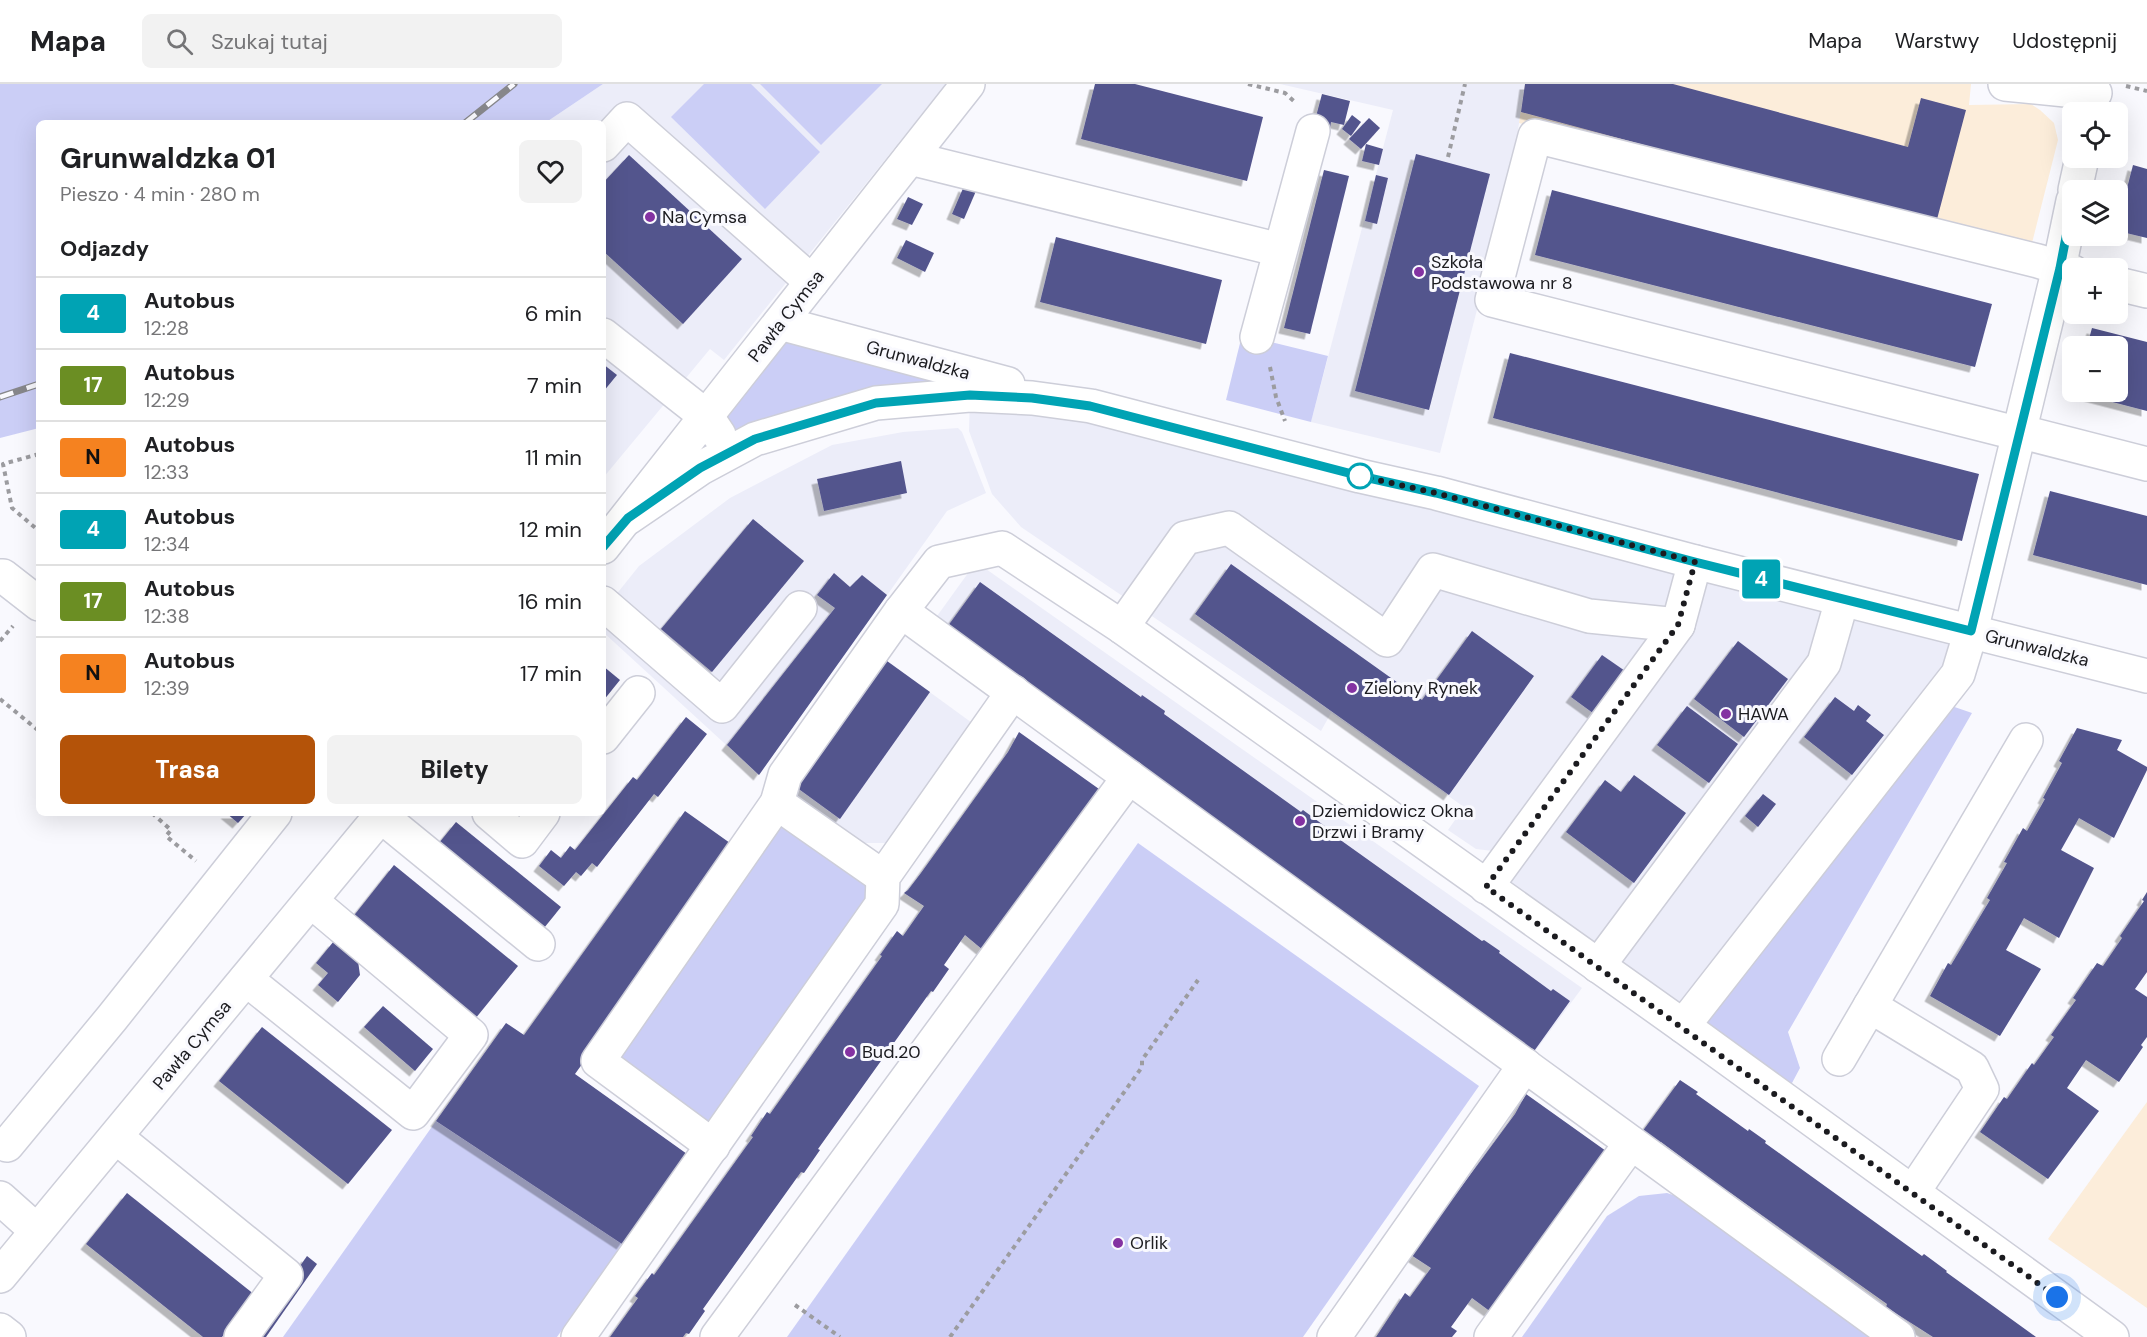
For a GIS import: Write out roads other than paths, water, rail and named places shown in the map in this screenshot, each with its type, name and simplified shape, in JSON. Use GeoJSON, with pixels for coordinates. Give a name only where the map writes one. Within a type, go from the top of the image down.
{"type":"FeatureCollection","features":[{"type":"Feature","properties":{"kind":"street","name":"Pawła Cymsa"},"geometry":{"type":"LineString","coordinates":[[606,544],[968,84]]}},
{"type":"Feature","properties":{"kind":"street"},"geometry":{"type":"LineString","coordinates":[[2005,84],[2100,93]]}},
{"type":"Feature","properties":{"kind":"street"},"geometry":{"type":"LineString","coordinates":[[606,142],[627,119],[812,282]]}},
{"type":"Feature","properties":{"kind":"street"},"geometry":{"type":"LineString","coordinates":[[1257,337],[1313,131]]}},
{"type":"Feature","properties":{"kind":"street"},"geometry":{"type":"LineString","coordinates":[[2062,269],[1535,136],[1492,300],[2147,464]]}},
{"type":"Feature","properties":{"kind":"street"},"geometry":{"type":"LineString","coordinates":[[910,158],[1280,250]]}},
{"type":"Feature","properties":{"kind":"street"},"geometry":{"type":"LineString","coordinates":[[1683,1026],[1958,674],[1971,631],[2018,431],[2062,283]]}},
{"type":"Feature","properties":{"kind":"street"},"geometry":{"type":"LineString","coordinates":[[2128,286],[2147,291]]}},
{"type":"Feature","properties":{"kind":"street","name":"Grunwaldzka"},"geometry":{"type":"LineString","coordinates":[[780,323],[1348,473],[1436,493],[1842,600],[2147,676]]}},
{"type":"Feature","properties":{"kind":"street"},"geometry":{"type":"LineString","coordinates":[[606,337],[707,417],[731,452]]}},
{"type":"Feature","properties":{"kind":"street","name":"Grunwaldzka"},"geometry":{"type":"LineString","coordinates":[[628,518],[700,468],[755,439],[876,403],[970,395],[1032,398],[1090,406]]}},
{"type":"Feature","properties":{"kind":"street"},"geometry":{"type":"LineString","coordinates":[[1122,627],[1185,538],[1229,528],[1387,640],[1433,570],[1589,616],[1678,625]]}},
{"type":"Feature","properties":{"kind":"street"},"geometry":{"type":"LineString","coordinates":[[713,1146],[598,1061],[777,803],[785,775],[939,562],[1002,548],[1122,627],[1683,1026],[2112,1337]]}},
{"type":"Feature","properties":{"kind":"street"},"geometry":{"type":"LineString","coordinates":[[1486,887],[1678,625],[1695,562]]}},
{"type":"Feature","properties":{"kind":"street"},"geometry":{"type":"LineString","coordinates":[[0,576],[36,602]]}},
{"type":"Feature","properties":{"kind":"street"},"geometry":{"type":"LineString","coordinates":[[1598,966],[1824,663],[1842,600]]}},
{"type":"Feature","properties":{"kind":"street"},"geometry":{"type":"LineString","coordinates":[[606,606],[722,706],[800,608]]}},
{"type":"Feature","properties":{"kind":"street"},"geometry":{"type":"LineString","coordinates":[[902,611],[1898,1337]]}},
{"type":"Feature","properties":{"kind":"street"},"geometry":{"type":"LineString","coordinates":[[578,1337],[882,904],[883,877],[1013,692]]}},
{"type":"Feature","properties":{"kind":"street"},"geometry":{"type":"LineString","coordinates":[[606,733],[638,693]]}},
{"type":"Feature","properties":{"kind":"street"},"geometry":{"type":"LineString","coordinates":[[1839,1059],[2026,740]]}},
{"type":"Feature","properties":{"kind":"street"},"geometry":{"type":"LineString","coordinates":[[717,1337],[1129,777]]}},
{"type":"Feature","properties":{"kind":"street"},"geometry":{"type":"LineString","coordinates":[[777,803],[883,877]]}},
{"type":"Feature","properties":{"kind":"street"},"geometry":{"type":"LineString","coordinates":[[2,1145],[112,1018],[273,816]]}},
{"type":"Feature","properties":{"kind":"street","name":"Pawła Cymsa"},"geometry":{"type":"LineString","coordinates":[[0,1276],[381,816]]}},
{"type":"Feature","properties":{"kind":"street"},"geometry":{"type":"LineString","coordinates":[[383,816],[538,944]]}},
{"type":"Feature","properties":{"kind":"street"},"geometry":{"type":"LineString","coordinates":[[493,816],[522,841],[541,816]]}},
{"type":"Feature","properties":{"kind":"street"},"geometry":{"type":"LineString","coordinates":[[246,979],[413,1113],[471,1035],[311,901]]}},
{"type":"Feature","properties":{"kind":"street"},"geometry":{"type":"LineString","coordinates":[[1870,1006],[1972,1068],[1982,1089],[1913,1192]]}},
{"type":"Feature","properties":{"kind":"street"},"geometry":{"type":"LineString","coordinates":[[1334,1337],[1525,1065]]}},
{"type":"Feature","properties":{"kind":"street"},"geometry":{"type":"LineString","coordinates":[[116,1137],[286,1275],[241,1337]]}},
{"type":"Feature","properties":{"kind":"street"},"geometry":{"type":"LineString","coordinates":[[1491,1337],[1631,1143]]}},
{"type":"Feature","properties":{"kind":"street"},"geometry":{"type":"LineString","coordinates":[[0,1198],[37,1231]]}},
{"type":"Feature","properties":{"kind":"street"},"geometry":{"type":"LineString","coordinates":[[0,1330],[9,1337]]}},
{"type":"Feature","properties":{"kind":"railway"},"geometry":{"type":"LineString","coordinates":[[469,120],[514,84]]}},
{"type":"Feature","properties":{"kind":"railway"},"geometry":{"type":"LineString","coordinates":[[0,397],[36,385]]}},
{"type":"Feature","properties":{"kind":"place","name":"Na Cymsa"},"geometry":{"type":"Point","coordinates":[650,217]}},
{"type":"Feature","properties":{"kind":"place","name":"Szkoła Podstawowa nr 8"},"geometry":{"type":"Point","coordinates":[1419,272]}},
{"type":"Feature","properties":{"kind":"place","name":"Zielony Rynek"},"geometry":{"type":"Point","coordinates":[1352,688]}},
{"type":"Feature","properties":{"kind":"place","name":"HAWA"},"geometry":{"type":"Point","coordinates":[1726,714]}},
{"type":"Feature","properties":{"kind":"place","name":"Dziemidowicz Okna Drzwi i Bramy"},"geometry":{"type":"Point","coordinates":[1300,821]}},
{"type":"Feature","properties":{"kind":"place","name":"Bud.20"},"geometry":{"type":"Point","coordinates":[850,1052]}},
{"type":"Feature","properties":{"kind":"place","name":"Orlik"},"geometry":{"type":"Point","coordinates":[1118,1243]}}]}
